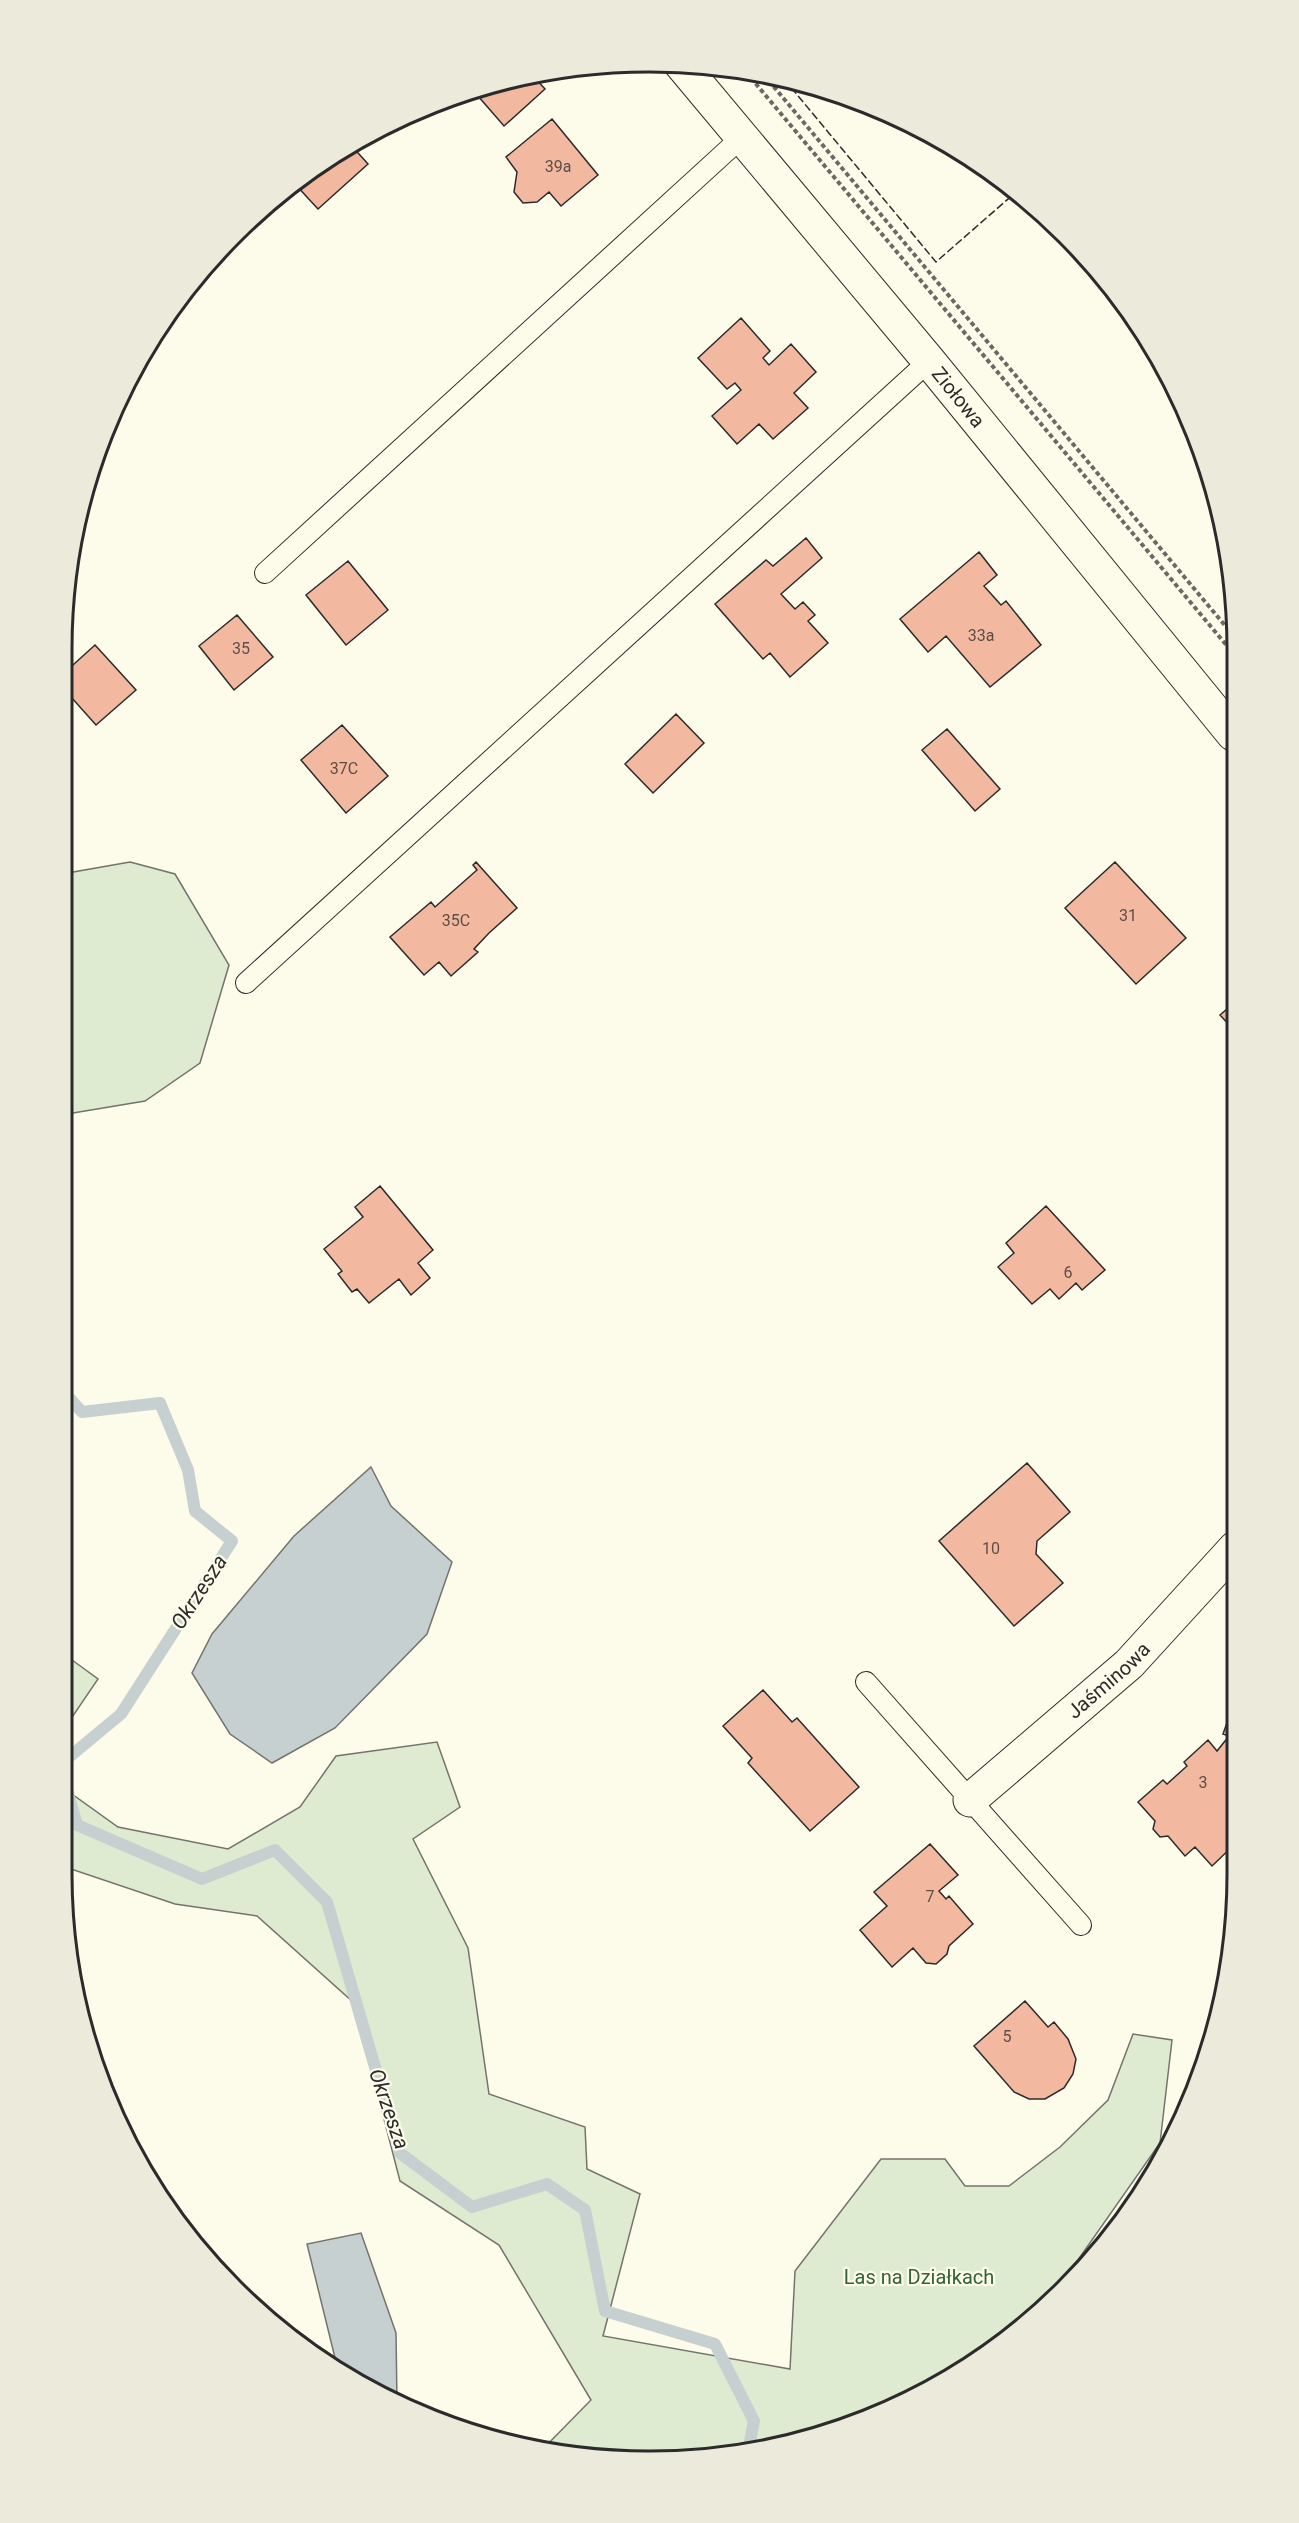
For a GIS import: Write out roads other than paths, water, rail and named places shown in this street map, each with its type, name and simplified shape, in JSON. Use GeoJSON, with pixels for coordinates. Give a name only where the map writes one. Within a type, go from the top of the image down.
{"type":"FeatureCollection","features":[{"type":"Feature","properties":{"kind":"street","name":"Ziołowa"},"geometry":{"type":"LineString","coordinates":[[689,73],[929,361],[1227,728]]}},
{"type":"Feature","properties":{"kind":"street","name":"Jaśminowa"},"geometry":{"type":"LineString","coordinates":[[970,1800],[1129,1664],[1227,1557]]}},
{"type":"Feature","properties":{"kind":"lane"},"geometry":{"type":"LineString","coordinates":[[265,573],[742,137]]}},
{"type":"Feature","properties":{"kind":"lane"},"geometry":{"type":"LineString","coordinates":[[246,983],[929,361]]}},
{"type":"Feature","properties":{"kind":"lane"},"geometry":{"type":"LineString","coordinates":[[866,1682],[1081,1925]]}},
{"type":"Feature","properties":{"kind":"waterway","name":"Okrzesza"},"geometry":{"type":"LineString","coordinates":[[72,1401],[82,1412],[160,1403],[188,1470],[195,1511],[232,1541],[121,1714],[72,1755]]}},
{"type":"Feature","properties":{"kind":"waterway","name":"Okrzesza"},"geometry":{"type":"LineString","coordinates":[[72,1808],[77,1825],[202,1879],[275,1850],[327,1902],[400,2153],[472,2207],[547,2184],[585,2210],[605,2311],[715,2344],[754,2421],[750,2442]]}},
{"type":"Feature","properties":{"kind":"park label","name":"Las na Działkach"},"geometry":{"type":"Point","coordinates":[919,2277]}}]}
